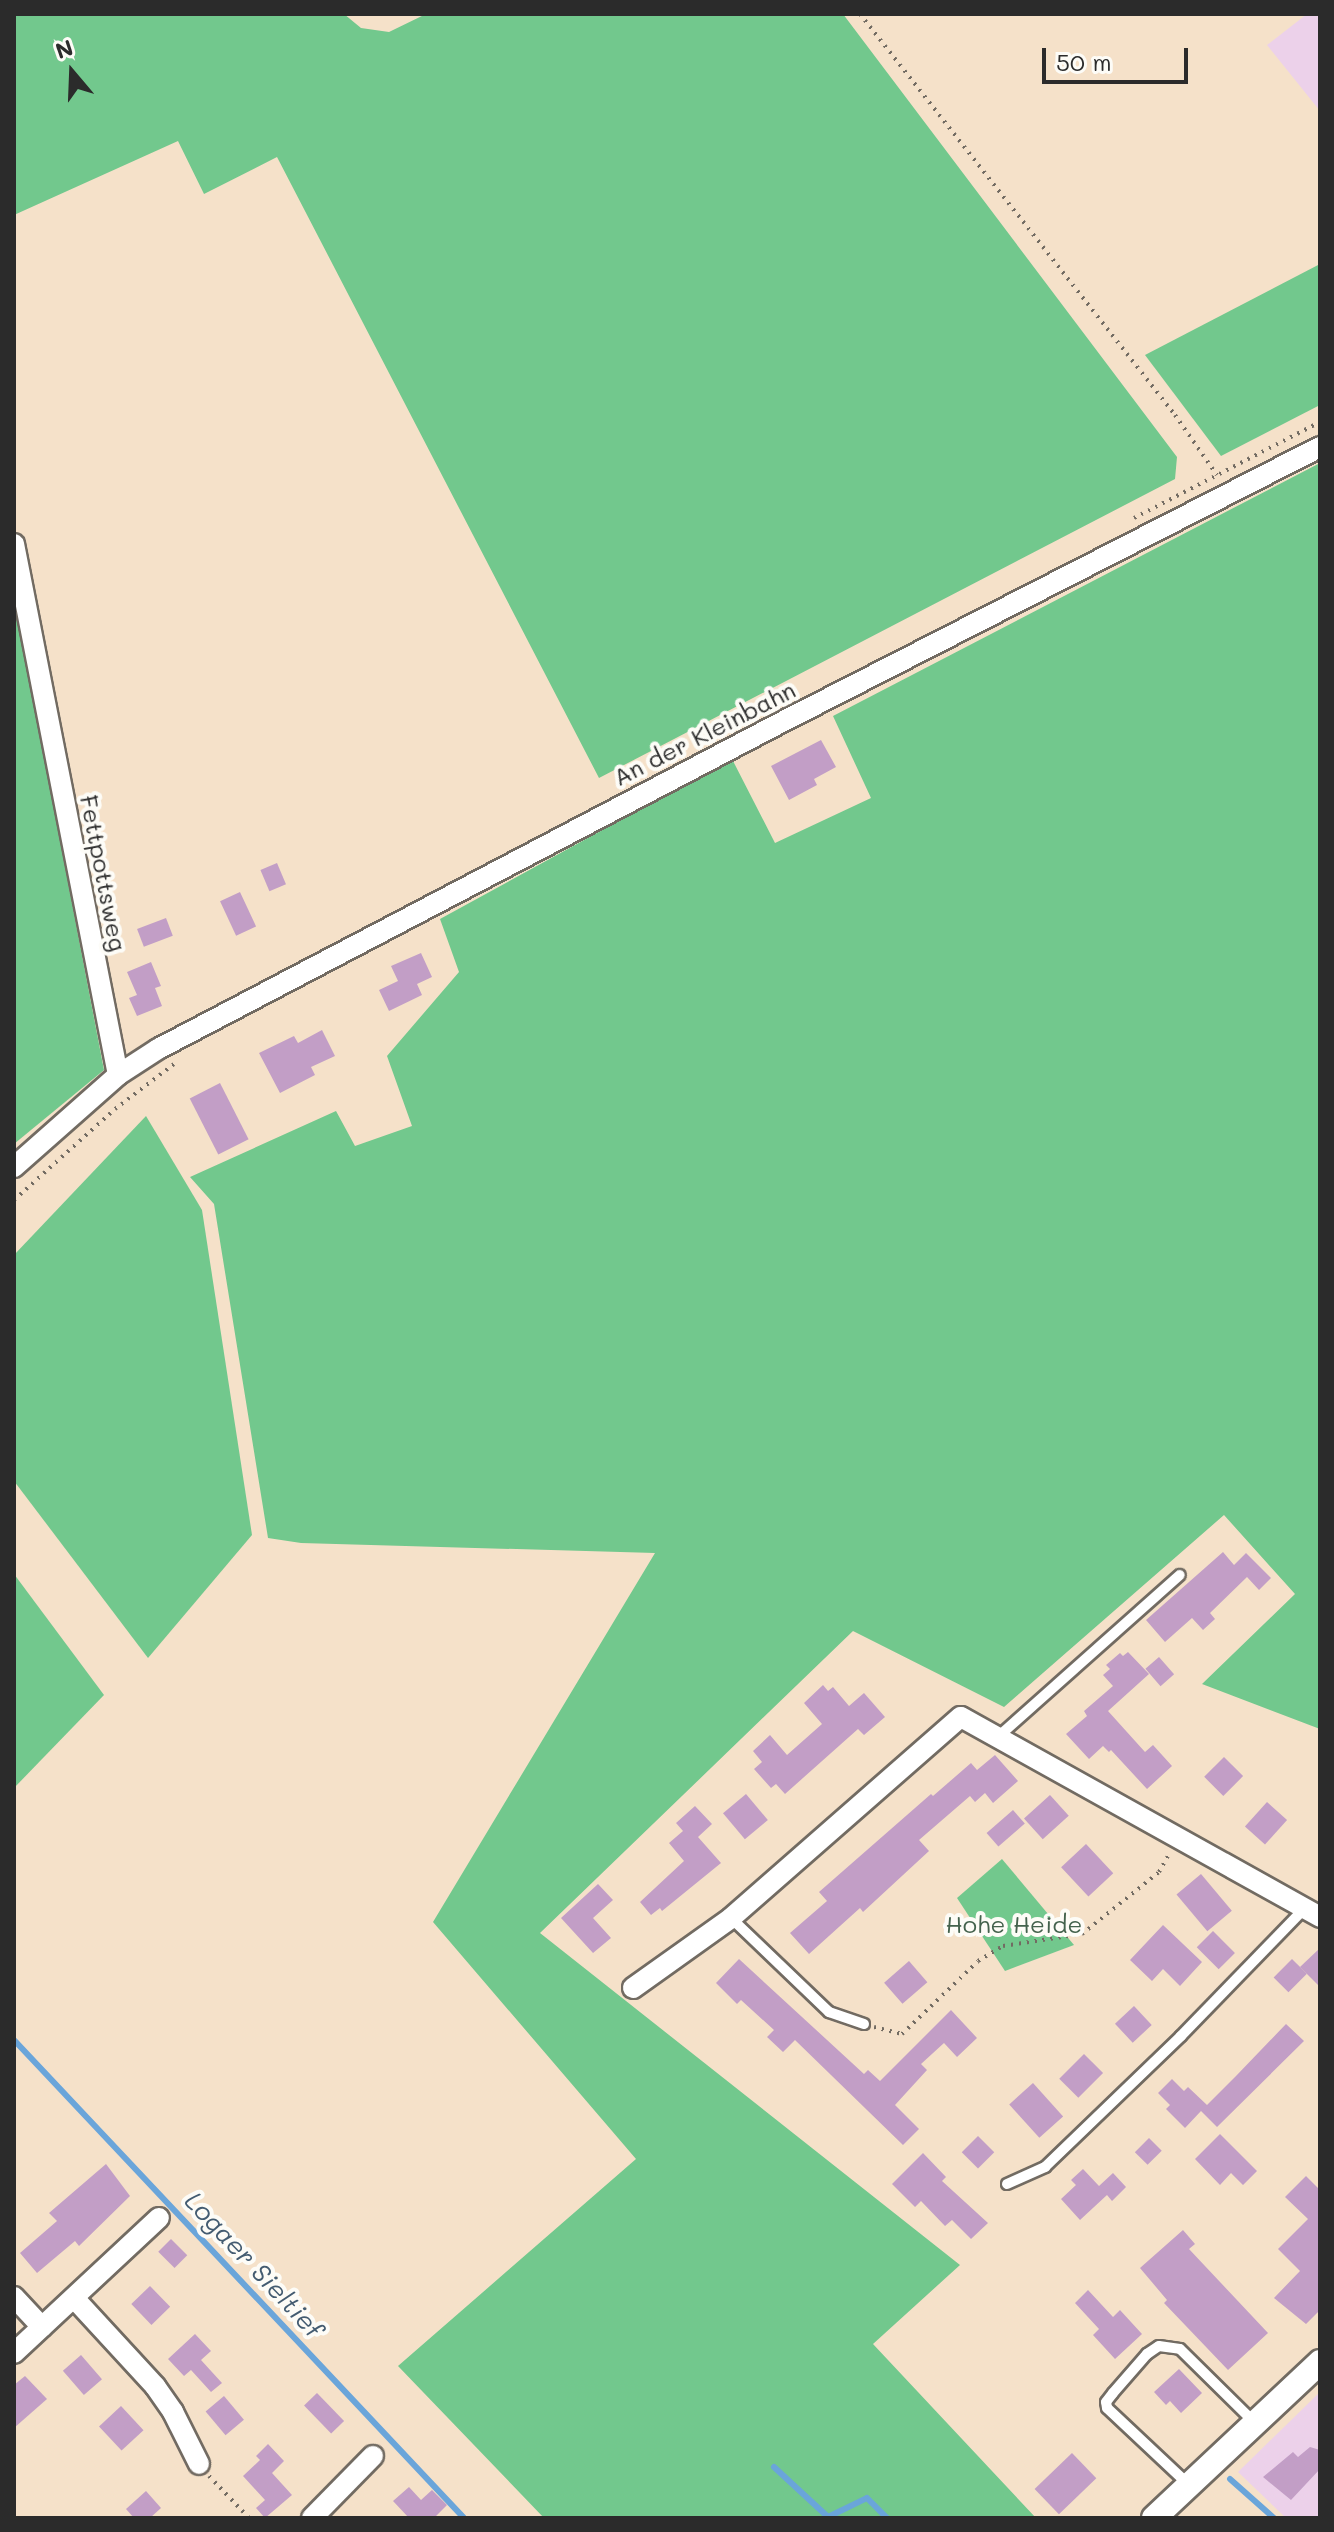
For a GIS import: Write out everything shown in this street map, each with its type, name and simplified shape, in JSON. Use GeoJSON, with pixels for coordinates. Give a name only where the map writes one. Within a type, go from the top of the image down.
{"type":"FeatureCollection","features":[{"type":"Feature","properties":{"kind":"street","name":"An der Kleinbahn"},"geometry":{"type":"LineString","coordinates":[[118,1075],[158,1049],[257,995],[1320,447]]}},
{"type":"Feature","properties":{"kind":"street","name":"Fettpottsweg"},"geometry":{"type":"LineString","coordinates":[[14,544],[118,1075]]}},
{"type":"Feature","properties":{"kind":"street"},"geometry":{"type":"LineString","coordinates":[[14,1167],[118,1075]]}},
{"type":"Feature","properties":{"kind":"street"},"geometry":{"type":"LineString","coordinates":[[633,1988],[731,1918],[961,1717],[1312,1913]]}},
{"type":"Feature","properties":{"kind":"street"},"geometry":{"type":"LineString","coordinates":[[14,2353],[159,2218]]}},
{"type":"Feature","properties":{"kind":"street"},"geometry":{"type":"LineString","coordinates":[[14,2297],[42,2327]]}},
{"type":"Feature","properties":{"kind":"street"},"geometry":{"type":"LineString","coordinates":[[74,2298],[155,2386],[173,2412],[199,2464]]}},
{"type":"Feature","properties":{"kind":"street"},"geometry":{"type":"LineString","coordinates":[[1154,2518],[1320,2362]]}},
{"type":"Feature","properties":{"kind":"street"},"geometry":{"type":"LineString","coordinates":[[312,2518],[373,2456]]}},
{"type":"Feature","properties":{"kind":"lane"},"geometry":{"type":"LineString","coordinates":[[999,1736],[1180,1575]]}},
{"type":"Feature","properties":{"kind":"lane"},"geometry":{"type":"LineString","coordinates":[[1007,2184],[1045,2167],[1312,1913]]}},
{"type":"Feature","properties":{"kind":"lane"},"geometry":{"type":"LineString","coordinates":[[731,1918],[829,2012],[864,2024]]}},
{"type":"Feature","properties":{"kind":"lane"},"geometry":{"type":"LineString","coordinates":[[1196,2479],[1107,2408],[1106,2402],[1147,2354],[1159,2346],[1180,2349],[1255,2423]]}},
{"type":"Feature","properties":{"kind":"path"},"geometry":{"type":"LineString","coordinates":[[860,14],[1175,415],[1231,493]]}},
{"type":"Feature","properties":{"kind":"path"},"geometry":{"type":"LineString","coordinates":[[14,1200],[115,1109],[185,1056]]}},
{"type":"Feature","properties":{"kind":"path"},"geometry":{"type":"LineString","coordinates":[[864,2024],[902,2034],[978,1961],[1003,1946],[1082,1934],[1159,1872],[1176,1836]]}},
{"type":"Feature","properties":{"kind":"path"},"geometry":{"type":"LineString","coordinates":[[199,2464],[249,2518]]}},
{"type":"Feature","properties":{"kind":"shaded area"},"geometry":{"type":"Polygon","coordinates":[[[1307,14],[1320,14],[1320,111],[1267,45],[1307,14]]]}},
{"type":"Feature","properties":{"kind":"shaded area"},"geometry":{"type":"Polygon","coordinates":[[[1320,2392],[1320,2518],[1286,2518],[1238,2472],[1320,2392]]]}},
{"type":"Feature","properties":{"kind":"green space"},"geometry":{"type":"Polygon","coordinates":[[[14,14],[344,14],[361,28],[389,32],[426,14],[843,14],[1177,457],[1175,479],[599,778],[277,157],[204,194],[178,141],[14,215],[14,14]]]}},
{"type":"Feature","properties":{"kind":"green space"},"geometry":{"type":"Polygon","coordinates":[[[1320,264],[1320,405],[1221,456],[1145,355],[1320,264]]]}},
{"type":"Feature","properties":{"kind":"green space"},"geometry":{"type":"Polygon","coordinates":[[[1320,463],[1320,1729],[1202,1684],[1295,1594],[1224,1515],[1004,1707],[853,1631],[540,1933],[960,2265],[873,2344],[1036,2518],[544,2518],[398,2366],[636,2159],[433,1922],[655,1553],[301,1543],[268,1538],[214,1204],[190,1177],[336,1111],[355,1146],[412,1126],[387,1056],[459,972],[440,919],[732,759],[775,843],[871,798],[833,716],[1320,463]]]}},
{"type":"Feature","properties":{"kind":"green space"},"geometry":{"type":"Polygon","coordinates":[[[14,601],[104,1070],[14,1144],[14,601]]]}},
{"type":"Feature","properties":{"kind":"green space"},"geometry":{"type":"Polygon","coordinates":[[[146,1116],[202,1210],[252,1535],[148,1658],[14,1481],[14,1255],[146,1116]]]}},
{"type":"Feature","properties":{"kind":"green space"},"geometry":{"type":"Polygon","coordinates":[[[14,1574],[104,1695],[14,1788],[14,1574]]]}},
{"type":"Feature","properties":{"kind":"green space","name":"Hohe Heide"},"geometry":{"type":"Polygon","coordinates":[[[1002,1859],[1074,1945],[1005,1971],[957,1898],[1002,1859]]]}},
{"type":"Feature","properties":{"kind":"building"},"geometry":{"type":"Polygon","coordinates":[[[821,740],[836,767],[814,779],[817,785],[789,800],[771,766],[821,740]]]}},
{"type":"Feature","properties":{"kind":"building"},"geometry":{"type":"Polygon","coordinates":[[[277,863],[286,884],[269,891],[260,870],[277,863]]]}},
{"type":"Feature","properties":{"kind":"building"},"geometry":{"type":"Polygon","coordinates":[[[240,892],[256,926],[236,936],[220,901],[240,892]]]}},
{"type":"Feature","properties":{"kind":"building"},"geometry":{"type":"Polygon","coordinates":[[[166,918],[173,936],[144,947],[137,929],[166,918]]]}},
{"type":"Feature","properties":{"kind":"building"},"geometry":{"type":"Polygon","coordinates":[[[421,953],[432,977],[417,984],[422,995],[389,1011],[379,990],[398,981],[391,966],[421,953]]]}},
{"type":"Feature","properties":{"kind":"building"},"geometry":{"type":"Polygon","coordinates":[[[151,962],[161,986],[155,988],[162,1006],[137,1016],[129,998],[137,995],[127,972],[151,962]]]}},
{"type":"Feature","properties":{"kind":"building"},"geometry":{"type":"Polygon","coordinates":[[[322,1030],[335,1056],[311,1067],[315,1075],[280,1093],[259,1053],[294,1036],[298,1043],[322,1030]]]}},
{"type":"Feature","properties":{"kind":"building"},"geometry":{"type":"Polygon","coordinates":[[[220,1083],[249,1139],[218,1155],[190,1098],[220,1083]]]}},
{"type":"Feature","properties":{"kind":"building"},"geometry":{"type":"Polygon","coordinates":[[[1223,1552],[1234,1565],[1246,1553],[1271,1578],[1259,1590],[1247,1577],[1210,1613],[1215,1619],[1203,1630],[1192,1618],[1165,1642],[1146,1620],[1223,1552]]]}},
{"type":"Feature","properties":{"kind":"building"},"geometry":{"type":"Polygon","coordinates":[[[1128,1652],[1149,1674],[1108,1711],[1145,1752],[1153,1745],[1172,1766],[1147,1789],[1111,1750],[1109,1752],[1103,1746],[1089,1759],[1066,1734],[1087,1716],[1084,1711],[1113,1686],[1103,1675],[1110,1669],[1106,1665],[1120,1653],[1123,1656],[1128,1652]]]}},
{"type":"Feature","properties":{"kind":"building"},"geometry":{"type":"Polygon","coordinates":[[[1159,1657],[1174,1674],[1161,1686],[1145,1669],[1159,1657]]]}},
{"type":"Feature","properties":{"kind":"building"},"geometry":{"type":"Polygon","coordinates":[[[823,1685],[828,1691],[833,1687],[849,1706],[864,1693],[885,1717],[864,1735],[858,1729],[785,1794],[776,1784],[771,1788],[754,1769],[762,1762],[753,1751],[770,1735],[787,1755],[822,1724],[804,1703],[823,1685]]]}},
{"type":"Feature","properties":{"kind":"building"},"geometry":{"type":"Polygon","coordinates":[[[995,1755],[1018,1781],[993,1803],[985,1793],[975,1802],[970,1796],[919,1840],[929,1851],[863,1912],[860,1908],[809,1954],[790,1933],[827,1901],[819,1892],[931,1794],[933,1796],[971,1763],[977,1770],[995,1755]]]}},
{"type":"Feature","properties":{"kind":"building"},"geometry":{"type":"Polygon","coordinates":[[[1224,1757],[1243,1776],[1223,1796],[1204,1777],[1224,1757]]]}},
{"type":"Feature","properties":{"kind":"building"},"geometry":{"type":"Polygon","coordinates":[[[746,1794],[768,1820],[745,1839],[723,1813],[746,1794]]]}},
{"type":"Feature","properties":{"kind":"building"},"geometry":{"type":"Polygon","coordinates":[[[1050,1795],[1069,1816],[1043,1839],[1024,1818],[1050,1795]]]}},
{"type":"Feature","properties":{"kind":"building"},"geometry":{"type":"Polygon","coordinates":[[[1267,1802],[1287,1820],[1265,1845],[1245,1827],[1267,1802]]]}},
{"type":"Feature","properties":{"kind":"building"},"geometry":{"type":"Polygon","coordinates":[[[695,1806],[712,1824],[698,1837],[721,1863],[662,1911],[660,1908],[651,1915],[640,1902],[684,1861],[669,1843],[683,1831],[676,1823],[695,1806]]]}},
{"type":"Feature","properties":{"kind":"building"},"geometry":{"type":"Polygon","coordinates":[[[1013,1810],[1025,1824],[998,1847],[987,1833],[1013,1810]]]}},
{"type":"Feature","properties":{"kind":"building"},"geometry":{"type":"Polygon","coordinates":[[[1086,1844],[1113,1873],[1088,1896],[1061,1867],[1086,1844]]]}},
{"type":"Feature","properties":{"kind":"building"},"geometry":{"type":"Polygon","coordinates":[[[1201,1874],[1232,1911],[1207,1931],[1176,1895],[1201,1874]]]}},
{"type":"Feature","properties":{"kind":"building"},"geometry":{"type":"Polygon","coordinates":[[[598,1884],[613,1900],[593,1918],[611,1938],[593,1953],[561,1918],[598,1884]]]}},
{"type":"Feature","properties":{"kind":"building"},"geometry":{"type":"Polygon","coordinates":[[[1163,1925],[1202,1962],[1180,1986],[1163,1969],[1152,1981],[1130,1960],[1163,1925]]]}},
{"type":"Feature","properties":{"kind":"building"},"geometry":{"type":"Polygon","coordinates":[[[1213,1931],[1235,1953],[1219,1969],[1197,1947],[1213,1931]]]}},
{"type":"Feature","properties":{"kind":"building"},"geometry":{"type":"Polygon","coordinates":[[[1320,1948],[1320,1987],[1300,1967],[1320,1948]]]}},
{"type":"Feature","properties":{"kind":"building"},"geometry":{"type":"Polygon","coordinates":[[[739,1959],[864,2074],[868,2070],[880,2081],[951,2010],[977,2038],[957,2057],[944,2043],[921,2064],[927,2070],[895,2105],[919,2129],[903,2145],[795,2040],[783,2052],[767,2037],[774,2030],[741,2000],[737,2004],[716,1983],[739,1959]]]}},
{"type":"Feature","properties":{"kind":"building"},"geometry":{"type":"Polygon","coordinates":[[[1292,1959],[1307,1974],[1288,1992],[1274,1977],[1292,1959]]]}},
{"type":"Feature","properties":{"kind":"building"},"geometry":{"type":"Polygon","coordinates":[[[909,1961],[927,1982],[902,2004],[884,1983],[909,1961]]]}},
{"type":"Feature","properties":{"kind":"building"},"geometry":{"type":"Polygon","coordinates":[[[1134,2006],[1152,2025],[1133,2043],[1115,2024],[1134,2006]]]}},
{"type":"Feature","properties":{"kind":"building"},"geometry":{"type":"Polygon","coordinates":[[[1286,2024],[1304,2041],[1217,2127],[1201,2111],[1185,2128],[1166,2109],[1170,2105],[1158,2093],[1172,2079],[1184,2091],[1188,2087],[1207,2105],[1286,2024]]]}},
{"type":"Feature","properties":{"kind":"building"},"geometry":{"type":"Polygon","coordinates":[[[1084,2054],[1103,2073],[1078,2098],[1059,2079],[1084,2054]]]}},
{"type":"Feature","properties":{"kind":"building"},"geometry":{"type":"Polygon","coordinates":[[[1033,2083],[1063,2116],[1039,2138],[1009,2104],[1033,2083]]]}},
{"type":"Feature","properties":{"kind":"building"},"geometry":{"type":"Polygon","coordinates":[[[1220,2134],[1257,2171],[1243,2185],[1231,2173],[1220,2185],[1195,2159],[1220,2134]]]}},
{"type":"Feature","properties":{"kind":"building"},"geometry":{"type":"Polygon","coordinates":[[[978,2136],[994,2152],[978,2169],[962,2152],[978,2136]]]}},
{"type":"Feature","properties":{"kind":"building"},"geometry":{"type":"Polygon","coordinates":[[[1149,2138],[1162,2151],[1148,2165],[1135,2152],[1149,2138]]]}},
{"type":"Feature","properties":{"kind":"building"},"geometry":{"type":"Polygon","coordinates":[[[923,2153],[946,2177],[942,2181],[988,2223],[971,2239],[952,2220],[945,2226],[921,2201],[915,2207],[892,2184],[923,2153]]]}},
{"type":"Feature","properties":{"kind":"building"},"geometry":{"type":"Polygon","coordinates":[[[106,2164],[130,2196],[79,2246],[75,2241],[37,2273],[20,2253],[57,2221],[49,2213],[106,2164]]]}},
{"type":"Feature","properties":{"kind":"building"},"geometry":{"type":"Polygon","coordinates":[[[1083,2169],[1099,2186],[1113,2173],[1126,2187],[1112,2201],[1107,2195],[1080,2220],[1061,2199],[1076,2185],[1071,2180],[1083,2169]]]}},
{"type":"Feature","properties":{"kind":"building"},"geometry":{"type":"Polygon","coordinates":[[[1306,2176],[1320,2190],[1320,2310],[1306,2324],[1274,2298],[1300,2271],[1278,2249],[1308,2219],[1285,2197],[1306,2176]]]}},
{"type":"Feature","properties":{"kind":"building"},"geometry":{"type":"Polygon","coordinates":[[[1183,2230],[1195,2244],[1189,2249],[1268,2333],[1228,2370],[1164,2303],[1167,2300],[1140,2268],[1183,2230]]]}},
{"type":"Feature","properties":{"kind":"building"},"geometry":{"type":"Polygon","coordinates":[[[171,2239],[187,2255],[175,2268],[158,2252],[171,2239]]]}},
{"type":"Feature","properties":{"kind":"building"},"geometry":{"type":"Polygon","coordinates":[[[150,2286],[170,2307],[151,2325],[131,2304],[150,2286]]]}},
{"type":"Feature","properties":{"kind":"building"},"geometry":{"type":"Polygon","coordinates":[[[1088,2290],[1113,2317],[1120,2310],[1142,2334],[1115,2359],[1093,2335],[1099,2329],[1075,2303],[1088,2290]]]}},
{"type":"Feature","properties":{"kind":"building"},"geometry":{"type":"Polygon","coordinates":[[[195,2334],[211,2351],[201,2360],[222,2383],[211,2392],[191,2370],[184,2376],[168,2359],[195,2334]]]}},
{"type":"Feature","properties":{"kind":"building"},"geometry":{"type":"Polygon","coordinates":[[[81,2355],[102,2379],[84,2395],[63,2371],[81,2355]]]}},
{"type":"Feature","properties":{"kind":"building"},"geometry":{"type":"Polygon","coordinates":[[[1179,2369],[1202,2393],[1181,2413],[1170,2401],[1166,2405],[1154,2392],[1179,2369]]]}},
{"type":"Feature","properties":{"kind":"building"},"geometry":{"type":"Polygon","coordinates":[[[25,2376],[47,2399],[14,2428],[14,2385],[25,2376]]]}},
{"type":"Feature","properties":{"kind":"building"},"geometry":{"type":"Polygon","coordinates":[[[317,2393],[344,2421],[331,2434],[304,2406],[317,2393]]]}},
{"type":"Feature","properties":{"kind":"building"},"geometry":{"type":"Polygon","coordinates":[[[224,2396],[244,2420],[226,2435],[206,2411],[224,2396]]]}},
{"type":"Feature","properties":{"kind":"building"},"geometry":{"type":"Polygon","coordinates":[[[121,2406],[144,2430],[122,2451],[99,2426],[121,2406]]]}},
{"type":"Feature","properties":{"kind":"building"},"geometry":{"type":"Polygon","coordinates":[[[268,2444],[284,2461],[272,2473],[292,2495],[265,2518],[256,2508],[265,2500],[243,2476],[260,2460],[256,2456],[268,2444]]]}},
{"type":"Feature","properties":{"kind":"building"},"geometry":{"type":"Polygon","coordinates":[[[1310,2447],[1320,2450],[1320,2469],[1291,2500],[1263,2477],[1293,2452],[1298,2457],[1310,2447]]]}},
{"type":"Feature","properties":{"kind":"building"},"geometry":{"type":"Polygon","coordinates":[[[1072,2453],[1096,2478],[1059,2514],[1035,2489],[1072,2453]]]}},
{"type":"Feature","properties":{"kind":"building"},"geometry":{"type":"Polygon","coordinates":[[[409,2487],[421,2500],[432,2490],[447,2505],[434,2518],[409,2518],[393,2501],[409,2487]]]}},
{"type":"Feature","properties":{"kind":"building"},"geometry":{"type":"Polygon","coordinates":[[[146,2491],[161,2508],[150,2518],[134,2518],[126,2509],[146,2491]]]}},
{"type":"Feature","properties":{"kind":"waterway","name":"Logaer Sieltief"},"geometry":{"type":"LineString","coordinates":[[14,2040],[464,2518]]}},
{"type":"Feature","properties":{"kind":"waterway"},"geometry":{"type":"LineString","coordinates":[[774,2467],[828,2517],[867,2498],[887,2518]]}},
{"type":"Feature","properties":{"kind":"waterway","name":"Logaer Sieltief"},"geometry":{"type":"LineString","coordinates":[[1230,2479],[1274,2518]]}}]}
